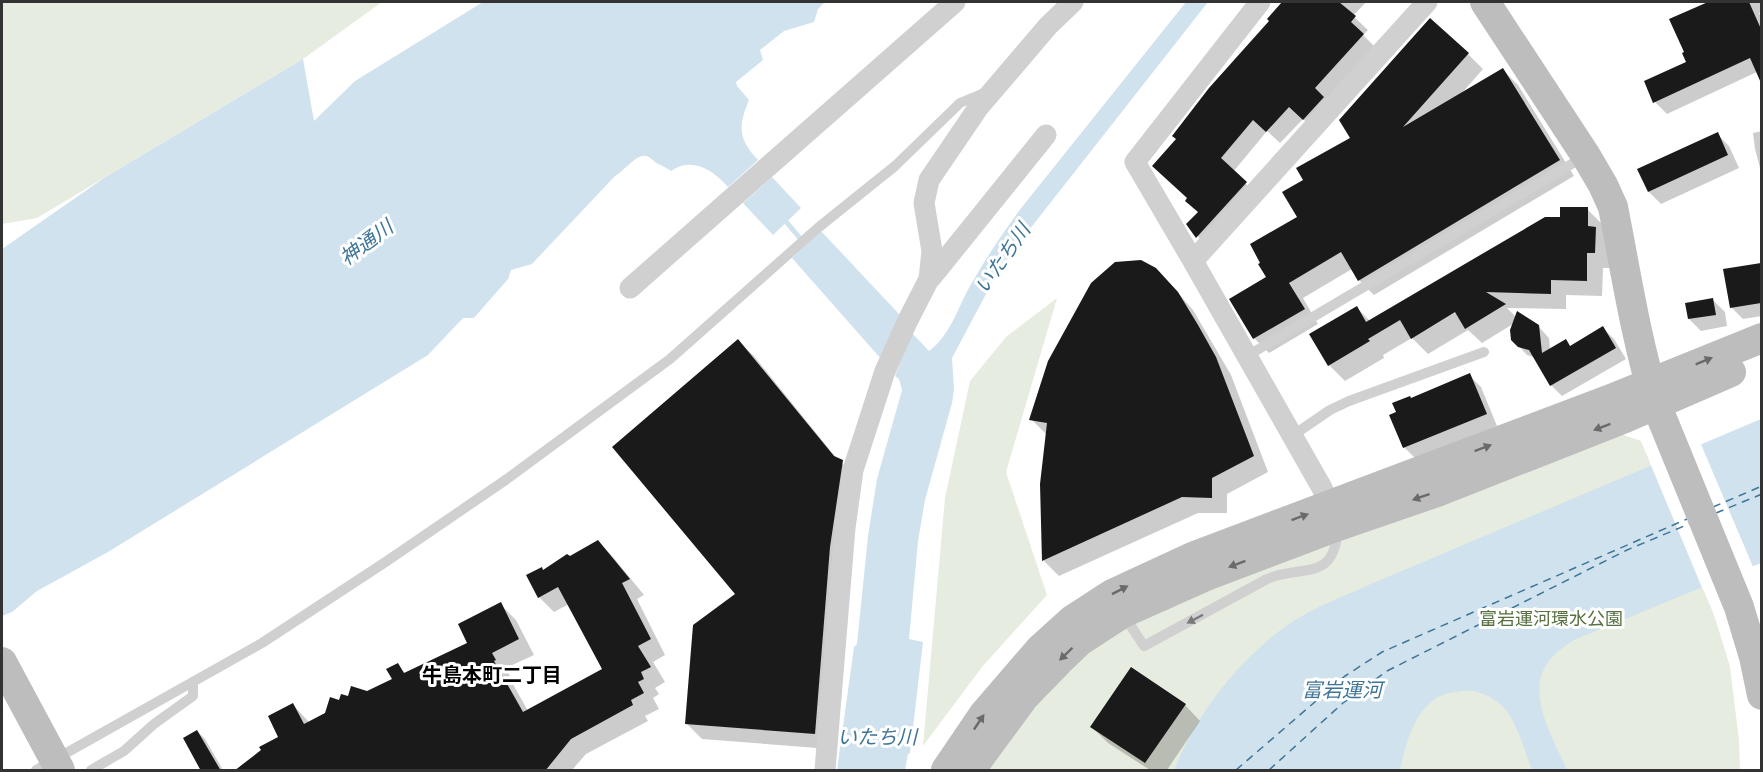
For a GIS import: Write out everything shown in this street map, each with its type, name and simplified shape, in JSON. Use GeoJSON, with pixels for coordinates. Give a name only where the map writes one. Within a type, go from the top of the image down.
{"type":"FeatureCollection","features":[{"type":"Feature","properties":{"kind":"street"},"geometry":{"type":"LineString","coordinates":[[630,288],[955,2]]}},
{"type":"Feature","properties":{"kind":"street"},"geometry":{"type":"LineString","coordinates":[[1048,26],[1059,2]]}},
{"type":"Feature","properties":{"kind":"street"},"geometry":{"type":"LineString","coordinates":[[929,279],[932,251],[924,203],[929,180],[978,108],[1048,26],[1073,2]]}},
{"type":"Feature","properties":{"kind":"street"},"geometry":{"type":"LineString","coordinates":[[1260,2],[1135,162],[1292,436],[1334,516]]}},
{"type":"Feature","properties":{"kind":"street"},"geometry":{"type":"LineString","coordinates":[[1193,261],[1427,2]]}},
{"type":"Feature","properties":{"kind":"street"},"geometry":{"type":"LineString","coordinates":[[1485,2],[1586,156],[1613,207],[1642,356],[1653,394],[1739,606],[1754,657],[1761,694]]}},
{"type":"Feature","properties":{"kind":"street"},"geometry":{"type":"LineString","coordinates":[[825,771],[845,528],[853,470],[885,371],[929,279],[1046,135]]}},
{"type":"Feature","properties":{"kind":"street"},"geometry":{"type":"LineString","coordinates":[[1653,394],[1761,338]]}},
{"type":"Feature","properties":{"kind":"street"},"geometry":{"type":"LineString","coordinates":[[946,771],[984,714],[1040,648],[1072,620],[1112,594],[1173,565],[1334,516],[1653,394],[1761,359]]}},
{"type":"Feature","properties":{"kind":"street"},"geometry":{"type":"LineString","coordinates":[[970,771],[994,735],[1031,690],[1080,641],[1123,613],[1334,516]]}},
{"type":"Feature","properties":{"kind":"street"},"geometry":{"type":"LineString","coordinates":[[2,662],[60,771]]}},
{"type":"Feature","properties":{"kind":"lane"},"geometry":{"type":"LineString","coordinates":[[36,771],[262,643],[507,479],[670,359],[819,227],[895,166],[960,103],[993,90]]}},
{"type":"Feature","properties":{"kind":"lane"},"geometry":{"type":"LineString","coordinates":[[1247,356],[1586,156]]}},
{"type":"Feature","properties":{"kind":"lane"},"geometry":{"type":"LineString","coordinates":[[1292,436],[1330,410],[1349,401],[1484,352]]}},
{"type":"Feature","properties":{"kind":"lane"},"geometry":{"type":"LineString","coordinates":[[1123,613],[1144,646],[1278,574],[1303,572],[1320,567],[1328,562],[1337,543],[1334,516]]}},
{"type":"Feature","properties":{"kind":"lane"},"geometry":{"type":"LineString","coordinates":[[91,771],[124,752],[154,724],[193,696],[193,682]]}},
{"type":"Feature","properties":{"kind":"green space"},"geometry":{"type":"Polygon","coordinates":[[[2,2],[382,2],[303,59],[37,218],[2,224],[2,2]]]}},
{"type":"Feature","properties":{"kind":"green space"},"geometry":{"type":"Polygon","coordinates":[[[1057,298],[1006,472],[1047,595],[982,667],[923,746],[945,498],[970,381],[1006,337],[1057,298]]]}},
{"type":"Feature","properties":{"kind":"green space","name":"富岩運河環水公園"},"geometry":{"type":"Polygon","coordinates":[[[1615,432],[1641,441],[1714,615],[1730,667],[1739,740],[1740,770],[986,770],[1002,745],[1068,669],[1113,633],[1192,593],[1615,432]]]}},
{"type":"Feature","properties":{"kind":"water","name":"神通川"},"geometry":{"type":"Polygon","coordinates":[[[483,2],[825,2],[818,9],[814,22],[784,31],[760,50],[763,60],[736,82],[749,100],[743,117],[743,139],[758,160],[728,187],[702,167],[687,165],[671,171],[648,157],[639,157],[615,176],[532,264],[511,270],[508,279],[474,318],[463,318],[428,355],[108,552],[37,591],[12,612],[2,616],[2,249],[104,178],[303,59],[314,121],[355,81],[483,2]]]}},
{"type":"Feature","properties":{"kind":"water","name":"いたち川"},"geometry":{"type":"Polygon","coordinates":[[[1186,2],[1208,2],[1022,239],[994,279],[952,358],[954,390],[952,403],[925,500],[918,541],[909,639],[923,642],[910,753],[905,770],[837,770],[854,647],[857,644],[868,536],[877,479],[902,390],[899,379],[895,376],[912,333],[929,351],[937,345],[949,328],[979,271],[1015,216],[1186,2]]]}},
{"type":"Feature","properties":{"kind":"water"},"geometry":{"type":"Polygon","coordinates":[[[772,177],[801,208],[773,235],[743,203],[772,177]]]}},
{"type":"Feature","properties":{"kind":"water"},"geometry":{"type":"Polygon","coordinates":[[[821,231],[899,314],[882,360],[792,258],[821,231]]]}},
{"type":"Feature","properties":{"kind":"water","name":"富岩運河"},"geometry":{"type":"Polygon","coordinates":[[[1761,419],[1761,563],[1574,640],[1549,661],[1542,673],[1539,687],[1540,701],[1549,731],[1567,770],[1532,770],[1509,714],[1491,697],[1469,691],[1445,694],[1426,706],[1409,737],[1400,770],[1174,770],[1194,728],[1221,689],[1270,638],[1299,618],[1329,602],[1761,419]]]}},
{"type":"Feature","properties":{"kind":"pier"},"geometry":{"type":"Polygon","coordinates":[[[1700,442],[1754,569],[1703,590],[1650,463],[1700,442]]]}},
{"type":"Feature","properties":{"kind":"building"},"geometry":{"type":"Polygon","coordinates":[[[1282,2],[1339,2],[1356,16],[1351,22],[1364,34],[1315,88],[1324,97],[1303,120],[1289,107],[1266,132],[1253,120],[1221,158],[1247,182],[1196,238],[1186,224],[1198,212],[1185,201],[1187,198],[1152,166],[1176,139],[1172,136],[1209,88],[1269,21],[1267,19],[1282,2]]]}},
{"type":"Feature","properties":{"kind":"building"},"geometry":{"type":"Polygon","coordinates":[[[1708,2],[1749,2],[1761,29],[1761,83],[1750,58],[1653,103],[1644,81],[1686,62],[1682,53],[1684,52],[1669,19],[1708,2]]]}},
{"type":"Feature","properties":{"kind":"building"},"geometry":{"type":"Polygon","coordinates":[[[1430,18],[1469,53],[1403,127],[1503,68],[1560,160],[1358,281],[1341,252],[1289,283],[1305,309],[1253,339],[1229,299],[1266,277],[1250,244],[1297,217],[1282,192],[1303,180],[1296,168],[1350,138],[1339,120],[1430,18]]]}},
{"type":"Feature","properties":{"kind":"building"},"geometry":{"type":"Polygon","coordinates":[[[1718,132],[1728,155],[1648,192],[1637,169],[1718,132]]]}},
{"type":"Feature","properties":{"kind":"building"},"geometry":{"type":"Polygon","coordinates":[[[1560,207],[1588,207],[1588,226],[1596,227],[1595,253],[1587,253],[1587,281],[1551,280],[1551,294],[1486,292],[1506,304],[1465,329],[1455,312],[1411,339],[1400,320],[1328,366],[1309,334],[1357,306],[1366,322],[1545,217],[1560,217],[1560,207]]]}},
{"type":"Feature","properties":{"kind":"building"},"geometry":{"type":"Polygon","coordinates":[[[1141,260],[1156,268],[1178,292],[1198,325],[1216,357],[1254,456],[1212,478],[1212,498],[1182,497],[1042,561],[1040,484],[1047,423],[1029,420],[1048,361],[1091,283],[1115,262],[1141,260]]]}},
{"type":"Feature","properties":{"kind":"building"},"geometry":{"type":"Polygon","coordinates":[[[1761,263],[1761,303],[1730,308],[1723,269],[1761,263]]]}},
{"type":"Feature","properties":{"kind":"building"},"geometry":{"type":"Polygon","coordinates":[[[1713,298],[1716,315],[1688,319],[1685,303],[1713,298]]]}},
{"type":"Feature","properties":{"kind":"building"},"geometry":{"type":"Polygon","coordinates":[[[1517,311],[1539,325],[1542,353],[1566,339],[1570,346],[1603,326],[1616,348],[1550,386],[1529,350],[1518,347],[1511,340],[1510,330],[1517,311]]]}},
{"type":"Feature","properties":{"kind":"building"},"geometry":{"type":"Polygon","coordinates":[[[738,339],[834,456],[843,460],[830,547],[815,734],[685,724],[693,625],[735,594],[612,447],[738,339]]]}},
{"type":"Feature","properties":{"kind":"building"},"geometry":{"type":"Polygon","coordinates":[[[1470,373],[1487,414],[1403,448],[1389,415],[1396,412],[1392,403],[1410,396],[1411,398],[1470,373]]]}},
{"type":"Feature","properties":{"kind":"building"},"geometry":{"type":"Polygon","coordinates":[[[598,540],[630,579],[622,583],[651,639],[638,646],[651,667],[641,672],[644,679],[638,682],[644,693],[631,700],[633,705],[571,739],[545,771],[234,771],[261,750],[259,747],[278,737],[268,716],[293,703],[304,724],[325,713],[330,697],[339,700],[341,694],[348,696],[351,686],[367,691],[392,679],[386,669],[398,663],[404,673],[467,643],[458,624],[501,602],[519,639],[492,653],[496,660],[494,661],[523,712],[602,669],[558,587],[538,598],[526,575],[542,567],[543,570],[567,554],[570,556],[598,540]]]}},
{"type":"Feature","properties":{"kind":"building"},"geometry":{"type":"Polygon","coordinates":[[[1131,667],[1186,704],[1145,763],[1090,727],[1131,667]]]}},
{"type":"Feature","properties":{"kind":"building"},"geometry":{"type":"Polygon","coordinates":[[[197,730],[221,771],[201,771],[183,738],[197,730]]]}},
{"type":"Feature","properties":{"kind":"waterway"},"geometry":{"type":"LineString","coordinates":[[783,218],[804,243]]}},
{"type":"Feature","properties":{"kind":"ferry route"},"geometry":{"type":"LineString","coordinates":[[1713,507],[1762,486]]}},
{"type":"Feature","properties":{"kind":"ferry route"},"geometry":{"type":"LineString","coordinates":[[1716,513],[1762,494]]}},
{"type":"Feature","properties":{"kind":"ferry route"},"geometry":{"type":"LineString","coordinates":[[1236,770],[1345,676],[1382,652],[1687,519]]}},
{"type":"Feature","properties":{"kind":"ferry route"},"geometry":{"type":"LineString","coordinates":[[1269,770],[1343,703],[1387,671],[1627,550],[1689,524]]}},
{"type":"Feature","properties":{"kind":"district","name":"牛島本町二丁目"},"geometry":{"type":"Point","coordinates":[492,674]}}]}
